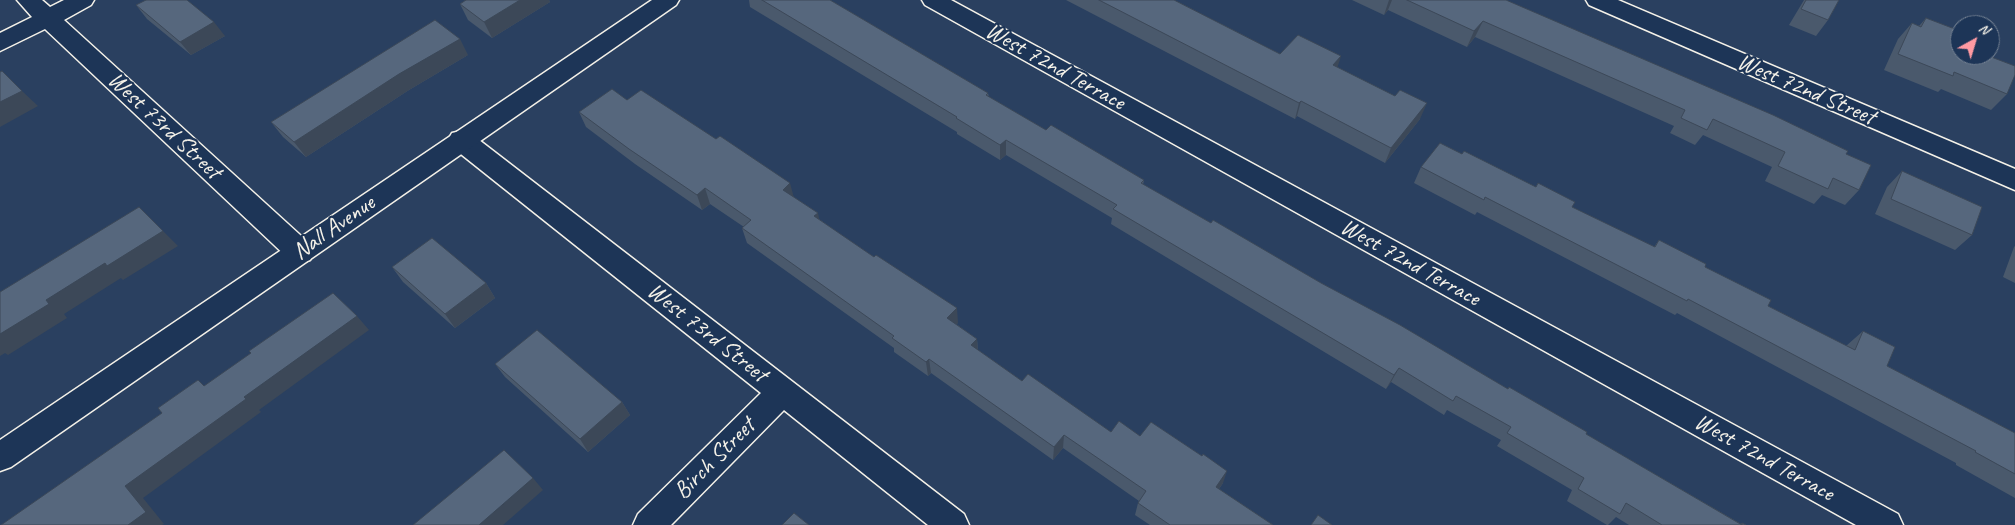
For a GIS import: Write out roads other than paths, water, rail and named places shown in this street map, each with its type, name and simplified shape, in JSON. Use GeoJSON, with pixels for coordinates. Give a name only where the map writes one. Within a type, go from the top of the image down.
{"type":"FeatureCollection","features":[{"type":"Feature","properties":{"kind":"street","name":"West 73rd Street"},"geometry":{"type":"LineString","coordinates":[[28,0],[300,252]]}},
{"type":"Feature","properties":{"kind":"street"},"geometry":{"type":"LineString","coordinates":[[0,43],[83,0]]}},
{"type":"Feature","properties":{"kind":"street","name":"Nall Avenue"},"geometry":{"type":"LineString","coordinates":[[0,457],[668,0]]}},
{"type":"Feature","properties":{"kind":"street","name":"West 72nd Terrace"},"geometry":{"type":"LineString","coordinates":[[932,0],[1887,525]]}},
{"type":"Feature","properties":{"kind":"street","name":"West 72nd Street"},"geometry":{"type":"LineString","coordinates":[[1597,0],[2015,180]]}},
{"type":"Feature","properties":{"kind":"street","name":"West 73rd Street"},"geometry":{"type":"LineString","coordinates":[[461,140],[954,525]]}},
{"type":"Feature","properties":{"kind":"street","name":"Birch Street"},"geometry":{"type":"LineString","coordinates":[[649,525],[782,392]]}}]}
